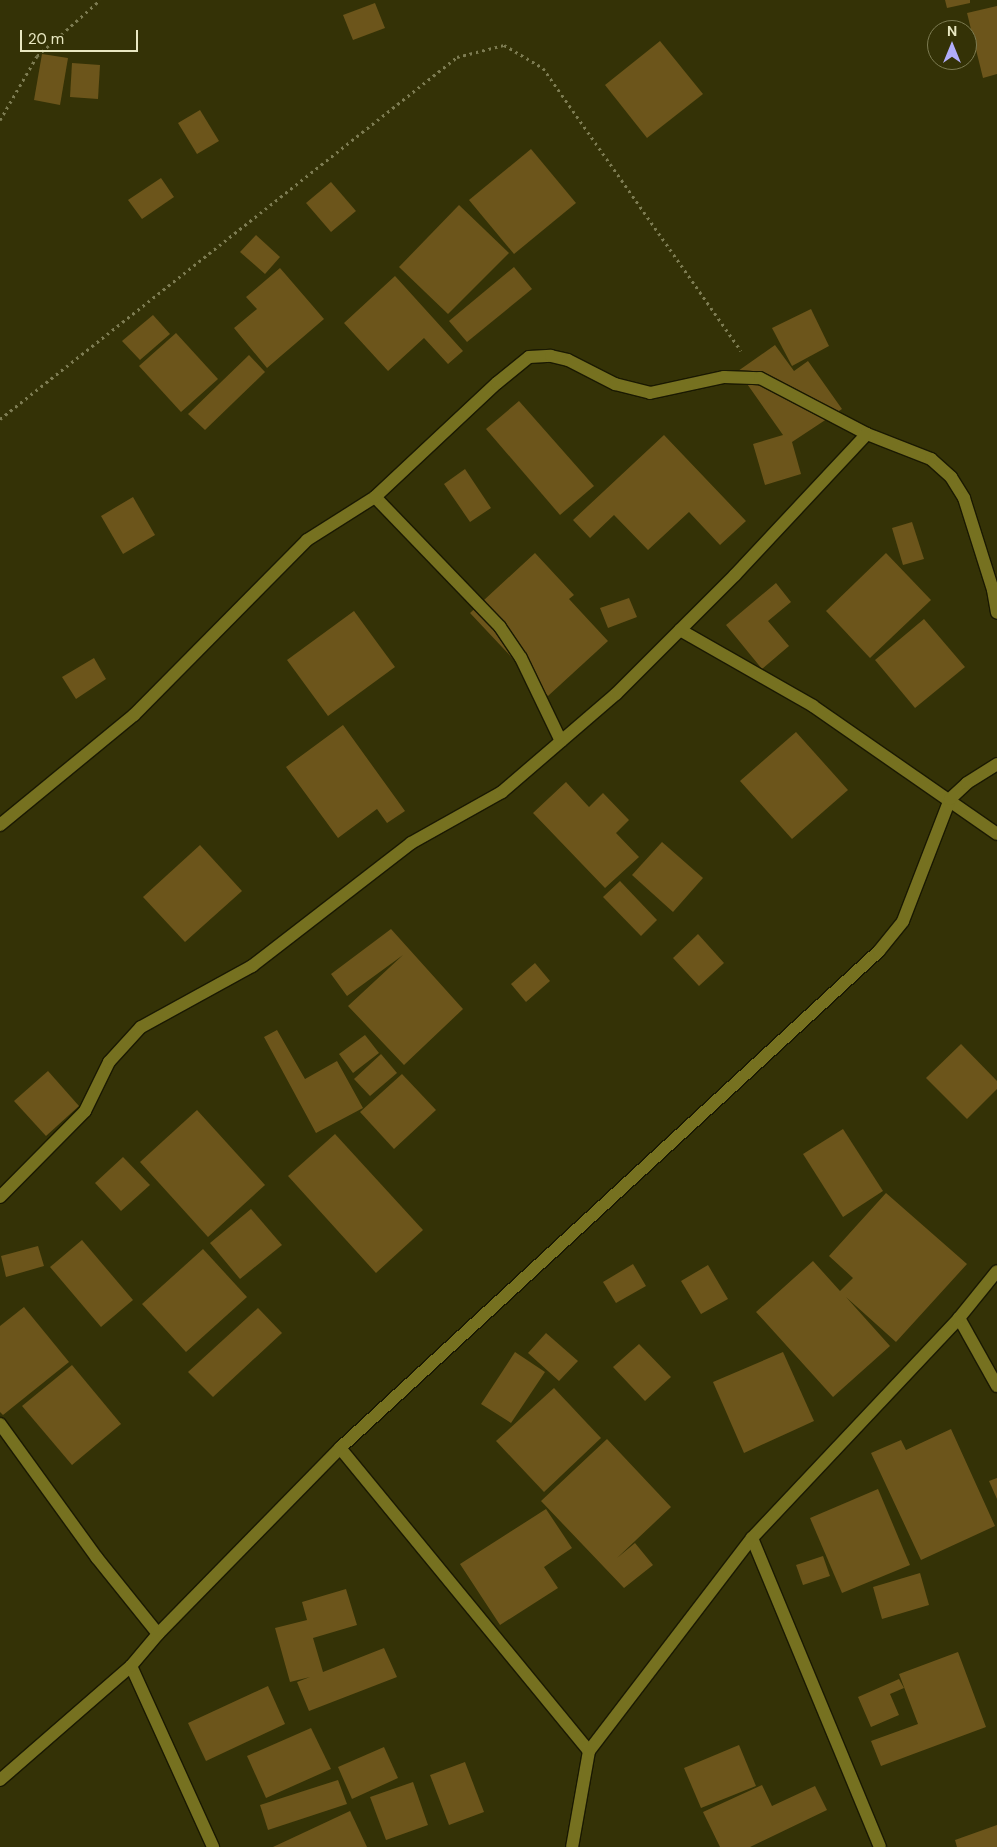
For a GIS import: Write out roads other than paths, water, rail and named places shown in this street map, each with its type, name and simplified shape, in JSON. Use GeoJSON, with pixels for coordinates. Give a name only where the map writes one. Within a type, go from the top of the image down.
{"type":"FeatureCollection","features":[{"type":"Feature","properties":{"kind":"street"},"geometry":{"type":"LineString","coordinates":[[0,825],[134,715],[308,540],[375,497],[497,382],[529,357],[551,356],[568,360],[615,384],[650,393],[724,377],[760,378],[867,434],[931,459],[950,477],[964,498],[994,590],[997,613]]}},
{"type":"Feature","properties":{"kind":"street"},"geometry":{"type":"LineString","coordinates":[[0,1198],[85,1111],[109,1062],[141,1027],[252,966],[368,874],[411,843],[502,792],[616,694],[680,630],[867,434]]}},
{"type":"Feature","properties":{"kind":"street"},"geometry":{"type":"LineString","coordinates":[[375,497],[500,627],[521,658],[561,741]]}},
{"type":"Feature","properties":{"kind":"street"},"geometry":{"type":"LineString","coordinates":[[680,630],[813,706],[950,799],[997,834]]}},
{"type":"Feature","properties":{"kind":"street"},"geometry":{"type":"LineString","coordinates":[[0,1780],[131,1666],[158,1634],[340,1448],[879,951],[903,922],[950,799],[967,783],[997,764]]}},
{"type":"Feature","properties":{"kind":"street"},"geometry":{"type":"LineString","coordinates":[[572,1847],[589,1751],[752,1538],[960,1318],[997,1272]]}},
{"type":"Feature","properties":{"kind":"street"},"geometry":{"type":"LineString","coordinates":[[960,1318],[997,1386]]}},
{"type":"Feature","properties":{"kind":"street"},"geometry":{"type":"LineString","coordinates":[[0,1424],[97,1558],[158,1634]]}},
{"type":"Feature","properties":{"kind":"street"},"geometry":{"type":"LineString","coordinates":[[340,1448],[589,1751]]}},
{"type":"Feature","properties":{"kind":"street"},"geometry":{"type":"LineString","coordinates":[[752,1538],[880,1847]]}},
{"type":"Feature","properties":{"kind":"street"},"geometry":{"type":"LineString","coordinates":[[131,1666],[213,1847]]}}]}
